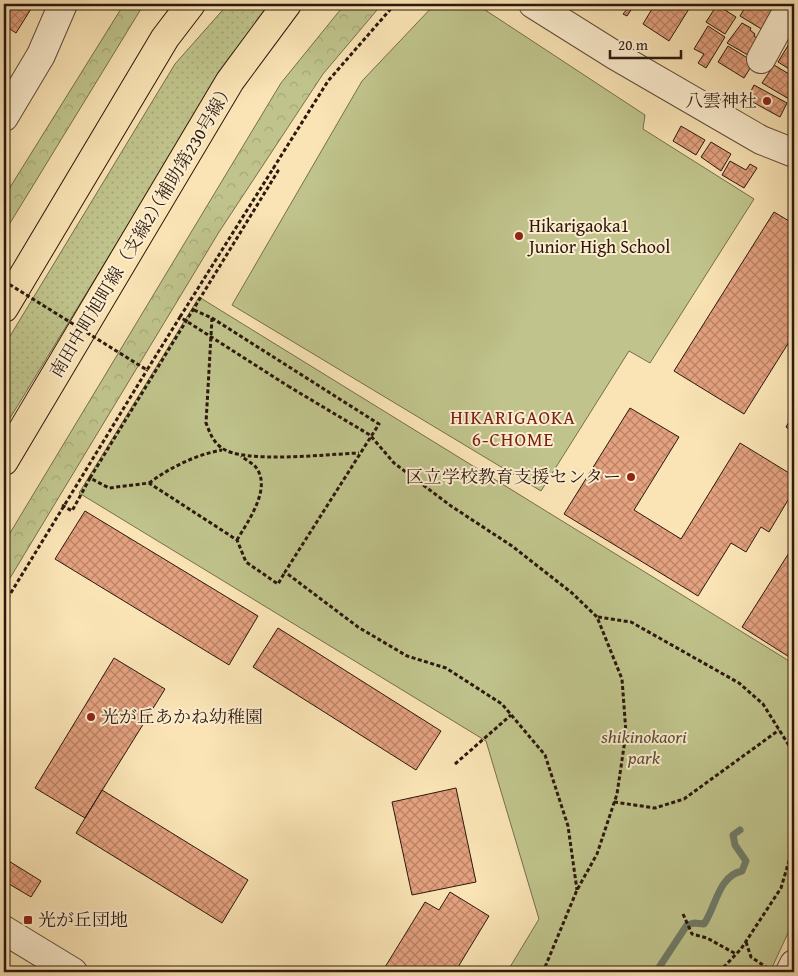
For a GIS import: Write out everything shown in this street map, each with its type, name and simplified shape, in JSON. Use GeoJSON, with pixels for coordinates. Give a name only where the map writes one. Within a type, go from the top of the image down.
{"type":"FeatureCollection","features":[{"type":"Feature","properties":{"kind":"main road"},"geometry":{"type":"LineString","coordinates":[[4,308],[165,38],[191,4]]}},
{"type":"Feature","properties":{"kind":"main road","name":"南田中町旭町線（支線2）（補助第230号線）"},"geometry":{"type":"LineString","coordinates":[[4,461],[230,81],[287,4]]}},
{"type":"Feature","properties":{"kind":"street"},"geometry":{"type":"LineString","coordinates":[[4,118],[41,55],[63,4]]}},
{"type":"Feature","properties":{"kind":"street"},"geometry":{"type":"LineString","coordinates":[[533,4],[616,56],[753,135],[794,153]]}},
{"type":"Feature","properties":{"kind":"street"},"geometry":{"type":"LineString","coordinates":[[761,59],[791,4]]}},
{"type":"Feature","properties":{"kind":"street"},"geometry":{"type":"LineString","coordinates":[[4,930],[73,972]]}},
{"type":"Feature","properties":{"kind":"path"},"geometry":{"type":"LineString","coordinates":[[4,604],[62,505],[328,81],[395,4]]}},
{"type":"Feature","properties":{"kind":"path"},"geometry":{"type":"LineString","coordinates":[[62,505],[72,511],[90,478],[278,170],[273,167]]}},
{"type":"Feature","properties":{"kind":"path"},"geometry":{"type":"LineString","coordinates":[[4,281],[147,370]]}},
{"type":"Feature","properties":{"kind":"path"},"geometry":{"type":"LineString","coordinates":[[149,483],[237,540],[246,562],[278,584],[370,435],[379,424],[212,318],[194,310]]}},
{"type":"Feature","properties":{"kind":"path"},"geometry":{"type":"LineString","coordinates":[[180,317],[288,386],[370,435],[394,463],[451,506],[512,546],[572,593],[597,617],[622,679],[626,733],[614,802],[597,854],[577,890],[543,972]]}},
{"type":"Feature","properties":{"kind":"path"},"geometry":{"type":"LineString","coordinates":[[212,318],[206,423],[212,439],[223,450],[240,456],[255,466],[262,482],[258,502],[237,540]]}},
{"type":"Feature","properties":{"kind":"path"},"geometry":{"type":"LineString","coordinates":[[90,478],[109,488],[149,483],[164,472],[190,459],[223,450]]}},
{"type":"Feature","properties":{"kind":"path"},"geometry":{"type":"LineString","coordinates":[[240,456],[278,458],[360,453]]}},
{"type":"Feature","properties":{"kind":"path"},"geometry":{"type":"LineString","coordinates":[[286,572],[358,626],[407,656],[446,668],[502,704],[545,755],[568,826],[577,890]]}},
{"type":"Feature","properties":{"kind":"path"},"geometry":{"type":"LineString","coordinates":[[597,617],[632,622],[739,683],[763,704],[793,752],[794,762]]}},
{"type":"Feature","properties":{"kind":"path"},"geometry":{"type":"LineString","coordinates":[[455,764],[511,715]]}},
{"type":"Feature","properties":{"kind":"path"},"geometry":{"type":"LineString","coordinates":[[614,802],[655,808],[684,799],[779,730]]}},
{"type":"Feature","properties":{"kind":"path"},"geometry":{"type":"LineString","coordinates":[[718,972],[745,942],[781,888],[794,844]]}},
{"type":"Feature","properties":{"kind":"path"},"geometry":{"type":"LineString","coordinates":[[683,914],[692,934],[708,938],[736,954]]}},
{"type":"Feature","properties":{"kind":"path"},"geometry":{"type":"LineString","coordinates":[[745,942],[751,958],[786,969]]}},
{"type":"Feature","properties":{"kind":"green space"},"geometry":{"type":"Polygon","coordinates":[[[124,4],[144,4],[4,233],[4,197],[124,4]]]}},
{"type":"Feature","properties":{"kind":"green space"},"geometry":{"type":"Polygon","coordinates":[[[228,4],[271,4],[205,99],[4,428],[4,346],[175,64],[228,4]]]}},
{"type":"Feature","properties":{"kind":"green space"},"geometry":{"type":"Polygon","coordinates":[[[345,4],[382,4],[323,74],[219,232],[4,588],[4,543],[281,83],[345,4]]]}},
{"type":"Feature","properties":{"kind":"green space","name":"Hikarigaoka1 Junior High School"},"geometry":{"type":"Polygon","coordinates":[[[435,4],[476,4],[645,115],[643,129],[754,199],[650,363],[629,351],[541,491],[232,305],[362,81],[435,4]]]}},
{"type":"Feature","properties":{"kind":"green space","name":"shikinokaori park"},"geometry":{"type":"Polygon","coordinates":[[[199,297],[794,664],[794,920],[770,972],[507,972],[539,919],[486,741],[79,493],[199,297]]]}},
{"type":"Feature","properties":{"kind":"building"},"geometry":{"type":"Polygon","coordinates":[[[4,4],[34,4],[16,33],[4,25],[4,4]]]}},
{"type":"Feature","properties":{"kind":"building"},"geometry":{"type":"Polygon","coordinates":[[[616,4],[635,4],[627,16],[623,14],[628,8],[616,4]]]}},
{"type":"Feature","properties":{"kind":"building"},"geometry":{"type":"Polygon","coordinates":[[[655,4],[692,4],[669,41],[643,24],[655,4]]]}},
{"type":"Feature","properties":{"kind":"building"},"geometry":{"type":"Polygon","coordinates":[[[747,4],[786,4],[768,33],[740,16],[747,4]]]}},
{"type":"Feature","properties":{"kind":"building"},"geometry":{"type":"Polygon","coordinates":[[[717,5],[736,17],[725,34],[706,22],[717,5]]]}},
{"type":"Feature","properties":{"kind":"building"},"geometry":{"type":"Polygon","coordinates":[[[742,23],[751,28],[750,30],[755,34],[754,36],[763,42],[753,58],[727,43],[742,23]]]}},
{"type":"Feature","properties":{"kind":"building"},"geometry":{"type":"Polygon","coordinates":[[[708,26],[725,37],[706,68],[698,63],[704,54],[694,49],[708,26]]]}},
{"type":"Feature","properties":{"kind":"building"},"geometry":{"type":"Polygon","coordinates":[[[789,44],[794,47],[794,72],[778,62],[789,44]]]}},
{"type":"Feature","properties":{"kind":"building"},"geometry":{"type":"Polygon","coordinates":[[[728,46],[754,62],[744,78],[718,62],[728,46]]]}},
{"type":"Feature","properties":{"kind":"building"},"geometry":{"type":"Polygon","coordinates":[[[774,65],[794,77],[794,89],[789,99],[762,83],[774,65]]]}},
{"type":"Feature","properties":{"kind":"building","name":"八雲神社"},"geometry":{"type":"Polygon","coordinates":[[[754,85],[787,103],[780,117],[747,99],[754,85]]]}},
{"type":"Feature","properties":{"kind":"building"},"geometry":{"type":"Polygon","coordinates":[[[681,126],[705,140],[696,155],[673,141],[681,126]]]}},
{"type":"Feature","properties":{"kind":"building"},"geometry":{"type":"Polygon","coordinates":[[[711,142],[731,154],[721,171],[701,157],[711,142]]]}},
{"type":"Feature","properties":{"kind":"building"},"geometry":{"type":"Polygon","coordinates":[[[730,161],[746,170],[750,164],[757,168],[744,188],[722,175],[730,161]]]}},
{"type":"Feature","properties":{"kind":"building"},"geometry":{"type":"Polygon","coordinates":[[[774,212],[794,224],[794,311],[792,316],[794,317],[794,334],[744,414],[674,371],[774,212]]]}},
{"type":"Feature","properties":{"kind":"building"},"geometry":{"type":"Polygon","coordinates":[[[630,408],[679,437],[634,510],[681,539],[740,443],[794,476],[794,490],[769,532],[761,527],[746,552],[731,543],[698,596],[564,514],[630,408]]]}},
{"type":"Feature","properties":{"kind":"building"},"geometry":{"type":"Polygon","coordinates":[[[794,413],[794,433],[786,427],[794,413]]]}},
{"type":"Feature","properties":{"kind":"building"},"geometry":{"type":"Polygon","coordinates":[[[85,511],[258,616],[229,665],[55,559],[85,511]]]}},
{"type":"Feature","properties":{"kind":"building"},"geometry":{"type":"Polygon","coordinates":[[[794,545],[794,660],[742,627],[794,545]]]}},
{"type":"Feature","properties":{"kind":"building"},"geometry":{"type":"Polygon","coordinates":[[[278,628],[441,731],[416,770],[253,667],[278,628]]]}},
{"type":"Feature","properties":{"kind":"building"},"geometry":{"type":"Polygon","coordinates":[[[114,658],[165,689],[85,818],[35,788],[114,658]]]}},
{"type":"Feature","properties":{"kind":"building"},"geometry":{"type":"Polygon","coordinates":[[[456,788],[476,882],[412,895],[392,802],[456,788]]]}},
{"type":"Feature","properties":{"kind":"building"},"geometry":{"type":"Polygon","coordinates":[[[102,790],[248,880],[222,923],[76,833],[102,790]]]}},
{"type":"Feature","properties":{"kind":"building"},"geometry":{"type":"Polygon","coordinates":[[[4,858],[41,881],[31,897],[4,881],[4,858]]]}},
{"type":"Feature","properties":{"kind":"building"},"geometry":{"type":"Polygon","coordinates":[[[450,892],[489,916],[455,972],[382,972],[425,902],[439,910],[450,892]]]}},
{"type":"Feature","properties":{"kind":"waterway"},"geometry":{"type":"LineString","coordinates":[[656,972],[687,925],[694,923],[704,924],[723,885],[734,874],[742,871],[746,861],[735,845],[733,835],[740,830]]}},
{"type":"Feature","properties":{"kind":"place","name":"八雲神社"},"geometry":{"type":"Point","coordinates":[767,101]}},
{"type":"Feature","properties":{"kind":"place","name":"Hikarigaoka1 Junior High School"},"geometry":{"type":"Point","coordinates":[519,236]}},
{"type":"Feature","properties":{"kind":"place","name":"区立学校教育支援センター"},"geometry":{"type":"Point","coordinates":[631,477]}},
{"type":"Feature","properties":{"kind":"place","name":"光が丘あかね幼稚園"},"geometry":{"type":"Point","coordinates":[91,717]}},
{"type":"Feature","properties":{"kind":"place","name":"光が丘団地"},"geometry":{"type":"Point","coordinates":[28,920]}},
{"type":"Feature","properties":{"kind":"district","name":"HIKARIGAOKA 6-CHOME"},"geometry":{"type":"Point","coordinates":[513,428]}}]}
